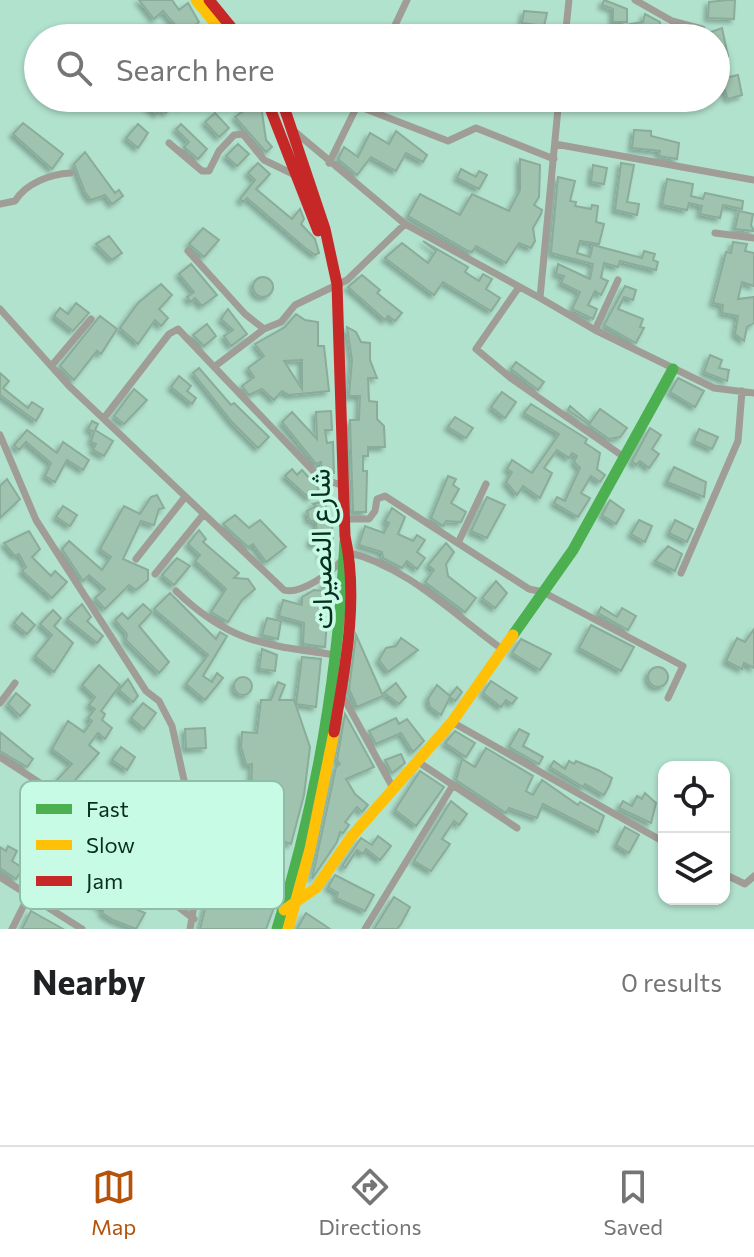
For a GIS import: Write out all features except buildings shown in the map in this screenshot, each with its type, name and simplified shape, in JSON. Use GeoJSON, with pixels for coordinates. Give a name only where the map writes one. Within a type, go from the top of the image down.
{"type":"FeatureCollection","features":[{"type":"Feature","properties":{"kind":"main road"},"geometry":{"type":"LineString","coordinates":[[196,0],[216,24]]}},
{"type":"Feature","properties":{"kind":"main road"},"geometry":{"type":"LineString","coordinates":[[209,0],[229,24]]}},
{"type":"Feature","properties":{"kind":"main road","name":"شارع النصيرات"},"geometry":{"type":"LineString","coordinates":[[272,112],[331,258]]}},
{"type":"Feature","properties":{"kind":"main road","name":"شارع النصيرات"},"geometry":{"type":"LineString","coordinates":[[286,112],[337,284],[345,555],[350,620],[334,698],[312,846],[288,929]]}},
{"type":"Feature","properties":{"kind":"main road"},"geometry":{"type":"LineString","coordinates":[[284,910],[297,904],[316,888],[352,836],[452,722],[573,550],[673,369]]}},
{"type":"Feature","properties":{"kind":"main road"},"geometry":{"type":"LineString","coordinates":[[277,929],[303,848],[334,698],[345,555]]}},
{"type":"Feature","properties":{"kind":"street"},"geometry":{"type":"LineString","coordinates":[[396,24],[407,0]]}},
{"type":"Feature","properties":{"kind":"street"},"geometry":{"type":"LineString","coordinates":[[566,24],[569,0]]}},
{"type":"Feature","properties":{"kind":"street"},"geometry":{"type":"LineString","coordinates":[[635,0],[683,24]]}},
{"type":"Feature","properties":{"kind":"street"},"geometry":{"type":"LineString","coordinates":[[329,163],[355,112]]}},
{"type":"Feature","properties":{"kind":"street"},"geometry":{"type":"LineString","coordinates":[[383,112],[448,141],[476,128],[554,159]]}},
{"type":"Feature","properties":{"kind":"street"},"geometry":{"type":"LineString","coordinates":[[540,298],[558,112]]}},
{"type":"Feature","properties":{"kind":"street"},"geometry":{"type":"LineString","coordinates":[[292,130],[405,224],[595,330],[673,369],[714,388],[754,393]]}},
{"type":"Feature","properties":{"kind":"street"},"geometry":{"type":"LineString","coordinates":[[169,143],[202,171],[209,171],[219,151],[234,135],[243,134],[264,160],[297,176]]}},
{"type":"Feature","properties":{"kind":"street"},"geometry":{"type":"LineString","coordinates":[[555,144],[754,180]]}},
{"type":"Feature","properties":{"kind":"street"},"geometry":{"type":"LineString","coordinates":[[0,204],[15,201],[20,194],[56,174],[70,173]]}},
{"type":"Feature","properties":{"kind":"street"},"geometry":{"type":"LineString","coordinates":[[214,367],[264,329],[281,322],[295,305],[347,280],[405,224]]}},
{"type":"Feature","properties":{"kind":"street"},"geometry":{"type":"LineString","coordinates":[[715,233],[754,238]]}},
{"type":"Feature","properties":{"kind":"street"},"geometry":{"type":"LineString","coordinates":[[188,251],[245,314],[264,329]]}},
{"type":"Feature","properties":{"kind":"street"},"geometry":{"type":"LineString","coordinates":[[595,330],[618,280]]}},
{"type":"Feature","properties":{"kind":"street"},"geometry":{"type":"LineString","coordinates":[[519,287],[476,349],[512,379],[624,457]]}},
{"type":"Feature","properties":{"kind":"street"},"geometry":{"type":"LineString","coordinates":[[0,309],[53,364],[69,386],[203,515],[290,592],[334,570],[345,555],[371,559],[441,600],[502,649]]}},
{"type":"Feature","properties":{"kind":"street"},"geometry":{"type":"LineString","coordinates":[[53,364],[91,319]]}},
{"type":"Feature","properties":{"kind":"street"},"geometry":{"type":"LineString","coordinates":[[104,418],[169,334],[178,329],[320,478],[344,486]]}},
{"type":"Feature","properties":{"kind":"street"},"geometry":{"type":"LineString","coordinates":[[681,573],[738,441],[742,391]]}},
{"type":"Feature","properties":{"kind":"street"},"geometry":{"type":"LineString","coordinates":[[0,435],[36,520],[146,691],[159,701],[172,726],[184,781]]}},
{"type":"Feature","properties":{"kind":"street"},"geometry":{"type":"LineString","coordinates":[[458,543],[486,484]]}},
{"type":"Feature","properties":{"kind":"street"},"geometry":{"type":"LineString","coordinates":[[345,519],[369,519],[375,511],[377,499],[385,496],[529,589],[543,592],[683,666],[668,698]]}},
{"type":"Feature","properties":{"kind":"street"},"geometry":{"type":"LineString","coordinates":[[136,559],[185,497]]}},
{"type":"Feature","properties":{"kind":"street"},"geometry":{"type":"LineString","coordinates":[[155,574],[203,515]]}},
{"type":"Feature","properties":{"kind":"street"},"geometry":{"type":"LineString","coordinates":[[176,591],[203,617],[248,641],[336,655]]}},
{"type":"Feature","properties":{"kind":"street"},"geometry":{"type":"LineString","coordinates":[[0,703],[15,683]]}},
{"type":"Feature","properties":{"kind":"street"},"geometry":{"type":"LineString","coordinates":[[334,698],[345,700],[393,788]]}},
{"type":"Feature","properties":{"kind":"street"},"geometry":{"type":"LineString","coordinates":[[452,722],[658,839]]}},
{"type":"Feature","properties":{"kind":"street"},"geometry":{"type":"LineString","coordinates":[[0,757],[37,781]]}},
{"type":"Feature","properties":{"kind":"street"},"geometry":{"type":"LineString","coordinates":[[417,761],[517,828]]}},
{"type":"Feature","properties":{"kind":"street"},"geometry":{"type":"LineString","coordinates":[[365,929],[453,785]]}},
{"type":"Feature","properties":{"kind":"street"},"geometry":{"type":"LineString","coordinates":[[730,877],[745,884],[754,876]]}},
{"type":"Feature","properties":{"kind":"street"},"geometry":{"type":"LineString","coordinates":[[0,877],[20,889]]}},
{"type":"Feature","properties":{"kind":"street"},"geometry":{"type":"LineString","coordinates":[[12,929],[22,909]]}},
{"type":"Feature","properties":{"kind":"street"},"geometry":{"type":"LineString","coordinates":[[51,909],[82,929]]}},
{"type":"Feature","properties":{"kind":"street"},"geometry":{"type":"LineString","coordinates":[[181,909],[194,919]]}},
{"type":"Feature","properties":{"kind":"street"},"geometry":{"type":"LineString","coordinates":[[190,929],[195,909]]}},
{"type":"Feature","properties":{"kind":"traffic: fast"},"geometry":{"type":"LineString","coordinates":[[513,635],[573,550],[673,369]]}},
{"type":"Feature","properties":{"kind":"traffic: fast"},"geometry":{"type":"LineString","coordinates":[[284,906],[304,834],[323,737],[337,640],[345,541]]}},
{"type":"Feature","properties":{"kind":"traffic: fast"},"geometry":{"type":"LineString","coordinates":[[277,929],[283,909]]}},
{"type":"Feature","properties":{"kind":"traffic: slow"},"geometry":{"type":"LineString","coordinates":[[196,0],[216,24]]}},
{"type":"Feature","properties":{"kind":"traffic: slow"},"geometry":{"type":"LineString","coordinates":[[284,910],[316,888],[352,836],[452,722],[513,635]]}},
{"type":"Feature","properties":{"kind":"traffic: slow"},"geometry":{"type":"LineString","coordinates":[[288,929],[310,849],[334,732]]}},
{"type":"Feature","properties":{"kind":"traffic: jam"},"geometry":{"type":"LineString","coordinates":[[209,0],[229,24]]}},
{"type":"Feature","properties":{"kind":"traffic: jam"},"geometry":{"type":"LineString","coordinates":[[271,112],[318,231]]}},
{"type":"Feature","properties":{"kind":"traffic: jam"},"geometry":{"type":"LineString","coordinates":[[286,112],[325,229],[337,284],[345,536],[351,609],[334,732]]}}]}
